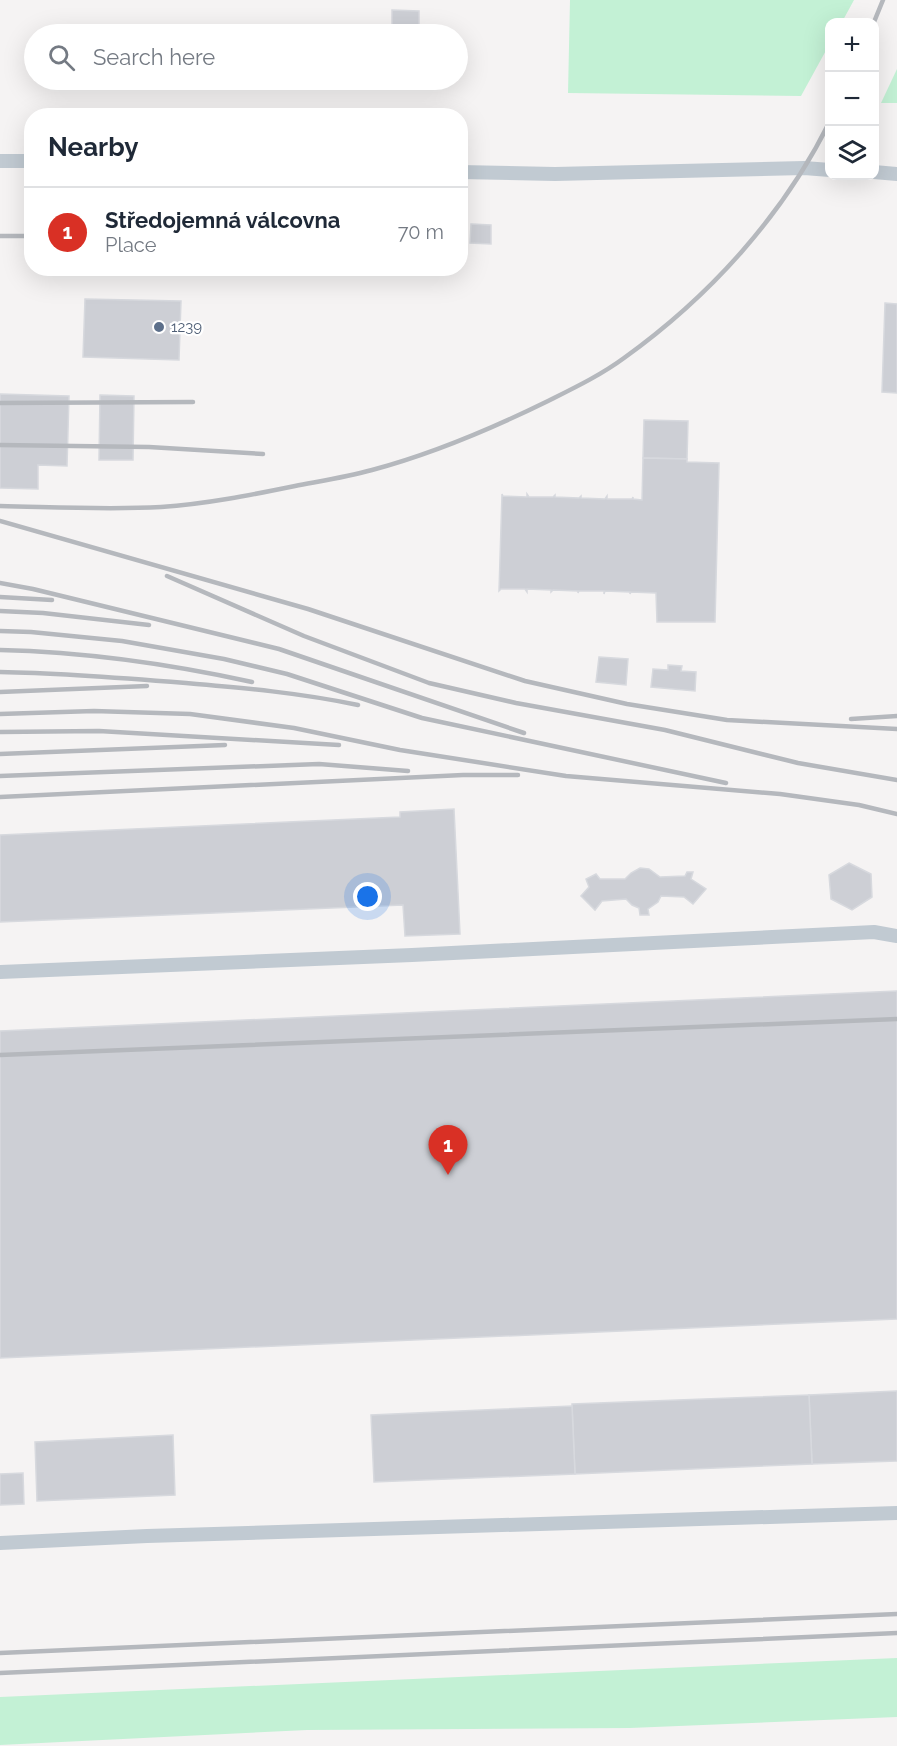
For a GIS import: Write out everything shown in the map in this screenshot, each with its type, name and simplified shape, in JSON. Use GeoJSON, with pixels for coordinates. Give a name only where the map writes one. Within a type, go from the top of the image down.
{"type":"FeatureCollection","features":[{"type":"Feature","properties":{"kind":"lane"},"geometry":{"type":"LineString","coordinates":[[0,160],[24,161]]}},
{"type":"Feature","properties":{"kind":"lane"},"geometry":{"type":"LineString","coordinates":[[468,172],[555,174],[804,168],[825,170]]}},
{"type":"Feature","properties":{"kind":"lane"},"geometry":{"type":"LineString","coordinates":[[879,172],[897,174]]}},
{"type":"Feature","properties":{"kind":"lane"},"geometry":{"type":"LineString","coordinates":[[0,972],[412,955],[874,932],[897,936]]}},
{"type":"Feature","properties":{"kind":"lane"},"geometry":{"type":"LineString","coordinates":[[0,1543],[147,1536],[897,1514]]}},
{"type":"Feature","properties":{"kind":"green space"},"geometry":{"type":"Polygon","coordinates":[[[570,0],[854,0],[844,18],[825,18],[825,52],[801,96],[568,93],[570,0]]]}},
{"type":"Feature","properties":{"kind":"green space"},"geometry":{"type":"Polygon","coordinates":[[[897,69],[897,103],[881,103],[897,69]]]}},
{"type":"Feature","properties":{"kind":"green space"},"geometry":{"type":"Polygon","coordinates":[[[897,1658],[897,1717],[630,1728],[307,1730],[0,1745],[0,1697],[897,1658]]]}},
{"type":"Feature","properties":{"kind":"building"},"geometry":{"type":"Polygon","coordinates":[[[392,10],[419,11],[419,24],[392,24],[392,10]]]}},
{"type":"Feature","properties":{"kind":"building"},"geometry":{"type":"Polygon","coordinates":[[[471,224],[491,225],[491,244],[470,243],[471,224]]]}},
{"type":"Feature","properties":{"kind":"building"},"geometry":{"type":"Polygon","coordinates":[[[85,299],[181,301],[179,360],[83,357],[85,299]]]}},
{"type":"Feature","properties":{"kind":"building"},"geometry":{"type":"Polygon","coordinates":[[[885,303],[897,304],[897,393],[882,392],[885,303]]]}},
{"type":"Feature","properties":{"kind":"building"},"geometry":{"type":"Polygon","coordinates":[[[0,394],[69,396],[67,466],[38,465],[38,489],[0,488],[0,394]]]}},
{"type":"Feature","properties":{"kind":"building"},"geometry":{"type":"Polygon","coordinates":[[[100,395],[134,396],[133,460],[99,460],[100,395]]]}},
{"type":"Feature","properties":{"kind":"building"},"geometry":{"type":"Polygon","coordinates":[[[644,420],[688,421],[687,459],[643,458],[644,420]]]}},
{"type":"Feature","properties":{"kind":"building"},"geometry":{"type":"Polygon","coordinates":[[[643,458],[687,459],[687,462],[719,463],[715,622],[657,622],[656,593],[631,592],[630,594],[630,592],[605,591],[604,594],[604,591],[579,591],[578,593],[578,591],[553,590],[551,592],[551,590],[527,589],[527,592],[525,589],[501,589],[499,591],[502,494],[503,496],[527,497],[527,494],[529,497],[553,497],[555,495],[555,497],[579,498],[581,496],[581,498],[605,499],[607,496],[607,499],[632,499],[633,497],[633,499],[642,500],[643,458]]]}},
{"type":"Feature","properties":{"kind":"building"},"geometry":{"type":"Polygon","coordinates":[[[599,657],[628,659],[626,685],[596,682],[599,657]]]}},
{"type":"Feature","properties":{"kind":"building"},"geometry":{"type":"Polygon","coordinates":[[[668,665],[682,666],[681,671],[696,672],[695,691],[651,687],[653,669],[668,670],[668,665]]]}},
{"type":"Feature","properties":{"kind":"building"},"geometry":{"type":"Polygon","coordinates":[[[454,809],[460,934],[405,936],[403,905],[0,922],[0,835],[400,817],[400,812],[454,809]]]}},
{"type":"Feature","properties":{"kind":"building"},"geometry":{"type":"Polygon","coordinates":[[[849,863],[871,874],[872,897],[852,910],[831,899],[829,875],[849,863]]]}},
{"type":"Feature","properties":{"kind":"building"},"geometry":{"type":"Polygon","coordinates":[[[640,868],[649,869],[660,877],[685,876],[687,872],[693,872],[691,879],[706,889],[693,904],[684,897],[661,896],[658,902],[648,909],[649,915],[640,915],[639,908],[626,899],[602,901],[595,910],[581,896],[589,887],[586,879],[596,874],[600,879],[625,879],[640,868]]]}},
{"type":"Feature","properties":{"kind":"building"},"geometry":{"type":"Polygon","coordinates":[[[897,991],[897,1319],[0,1358],[0,1031],[897,991]]]}},
{"type":"Feature","properties":{"kind":"building"},"geometry":{"type":"Polygon","coordinates":[[[897,1391],[897,1461],[812,1464],[809,1395],[897,1391]]]}},
{"type":"Feature","properties":{"kind":"building"},"geometry":{"type":"Polygon","coordinates":[[[809,1395],[812,1464],[575,1474],[572,1404],[809,1395]]]}},
{"type":"Feature","properties":{"kind":"building"},"geometry":{"type":"Polygon","coordinates":[[[572,1406],[575,1474],[374,1482],[371,1415],[572,1406]]]}},
{"type":"Feature","properties":{"kind":"building"},"geometry":{"type":"Polygon","coordinates":[[[173,1435],[175,1495],[37,1501],[35,1442],[173,1435]]]}},
{"type":"Feature","properties":{"kind":"building"},"geometry":{"type":"Polygon","coordinates":[[[23,1473],[24,1504],[0,1505],[0,1474],[23,1473]]]}},
{"type":"Feature","properties":{"kind":"railway"},"geometry":{"type":"LineString","coordinates":[[876,18],[883,0]]}},
{"type":"Feature","properties":{"kind":"railway"},"geometry":{"type":"LineString","coordinates":[[0,506],[141,508],[195,504],[245,496],[344,477],[394,464],[461,440],[527,411],[587,381],[615,364],[685,309],[714,281],[767,222],[790,190],[827,126]]}},
{"type":"Feature","properties":{"kind":"railway"},"geometry":{"type":"LineString","coordinates":[[0,236],[24,236]]}},
{"type":"Feature","properties":{"kind":"railway"},"geometry":{"type":"LineString","coordinates":[[0,403],[193,402]]}},
{"type":"Feature","properties":{"kind":"railway"},"geometry":{"type":"LineString","coordinates":[[0,445],[149,447],[263,454]]}},
{"type":"Feature","properties":{"kind":"railway"},"geometry":{"type":"LineString","coordinates":[[0,521],[308,609],[525,681],[627,704],[727,720],[897,729]]}},
{"type":"Feature","properties":{"kind":"railway"},"geometry":{"type":"LineString","coordinates":[[167,576],[304,636],[429,683],[516,703],[665,730],[798,763],[897,780]]}},
{"type":"Feature","properties":{"kind":"railway"},"geometry":{"type":"LineString","coordinates":[[0,583],[279,649],[524,733]]}},
{"type":"Feature","properties":{"kind":"railway"},"geometry":{"type":"LineString","coordinates":[[0,597],[52,600]]}},
{"type":"Feature","properties":{"kind":"railway"},"geometry":{"type":"LineString","coordinates":[[0,611],[43,613],[149,625]]}},
{"type":"Feature","properties":{"kind":"railway"},"geometry":{"type":"LineString","coordinates":[[0,631],[122,641],[224,659],[287,674],[422,718],[726,783]]}},
{"type":"Feature","properties":{"kind":"railway"},"geometry":{"type":"LineString","coordinates":[[0,650],[64,653],[127,660],[252,682]]}},
{"type":"Feature","properties":{"kind":"railway"},"geometry":{"type":"LineString","coordinates":[[0,672],[93,676],[229,687],[294,694],[358,705]]}},
{"type":"Feature","properties":{"kind":"railway"},"geometry":{"type":"LineString","coordinates":[[0,692],[147,686]]}},
{"type":"Feature","properties":{"kind":"railway"},"geometry":{"type":"LineString","coordinates":[[0,714],[94,711],[190,714],[294,728],[400,750],[566,776],[780,794],[859,805],[897,814]]}},
{"type":"Feature","properties":{"kind":"railway"},"geometry":{"type":"LineString","coordinates":[[851,719],[897,716]]}},
{"type":"Feature","properties":{"kind":"railway"},"geometry":{"type":"LineString","coordinates":[[0,732],[99,731],[339,745]]}},
{"type":"Feature","properties":{"kind":"railway"},"geometry":{"type":"LineString","coordinates":[[0,754],[225,745]]}},
{"type":"Feature","properties":{"kind":"railway"},"geometry":{"type":"LineString","coordinates":[[0,776],[319,764],[408,771]]}},
{"type":"Feature","properties":{"kind":"railway"},"geometry":{"type":"LineString","coordinates":[[0,797],[463,775],[518,775]]}},
{"type":"Feature","properties":{"kind":"railway"},"geometry":{"type":"LineString","coordinates":[[0,1055],[897,1019]]}},
{"type":"Feature","properties":{"kind":"railway"},"geometry":{"type":"LineString","coordinates":[[0,1653],[897,1614]]}},
{"type":"Feature","properties":{"kind":"railway"},"geometry":{"type":"LineString","coordinates":[[0,1673],[897,1633]]}},
{"type":"Feature","properties":{"kind":"place","name":"1239"},"geometry":{"type":"Point","coordinates":[159,327]}},
{"type":"Feature","properties":{"kind":"place","name":"Středojemná válcovna"},"geometry":{"type":"Point","coordinates":[448,1175]}}]}
